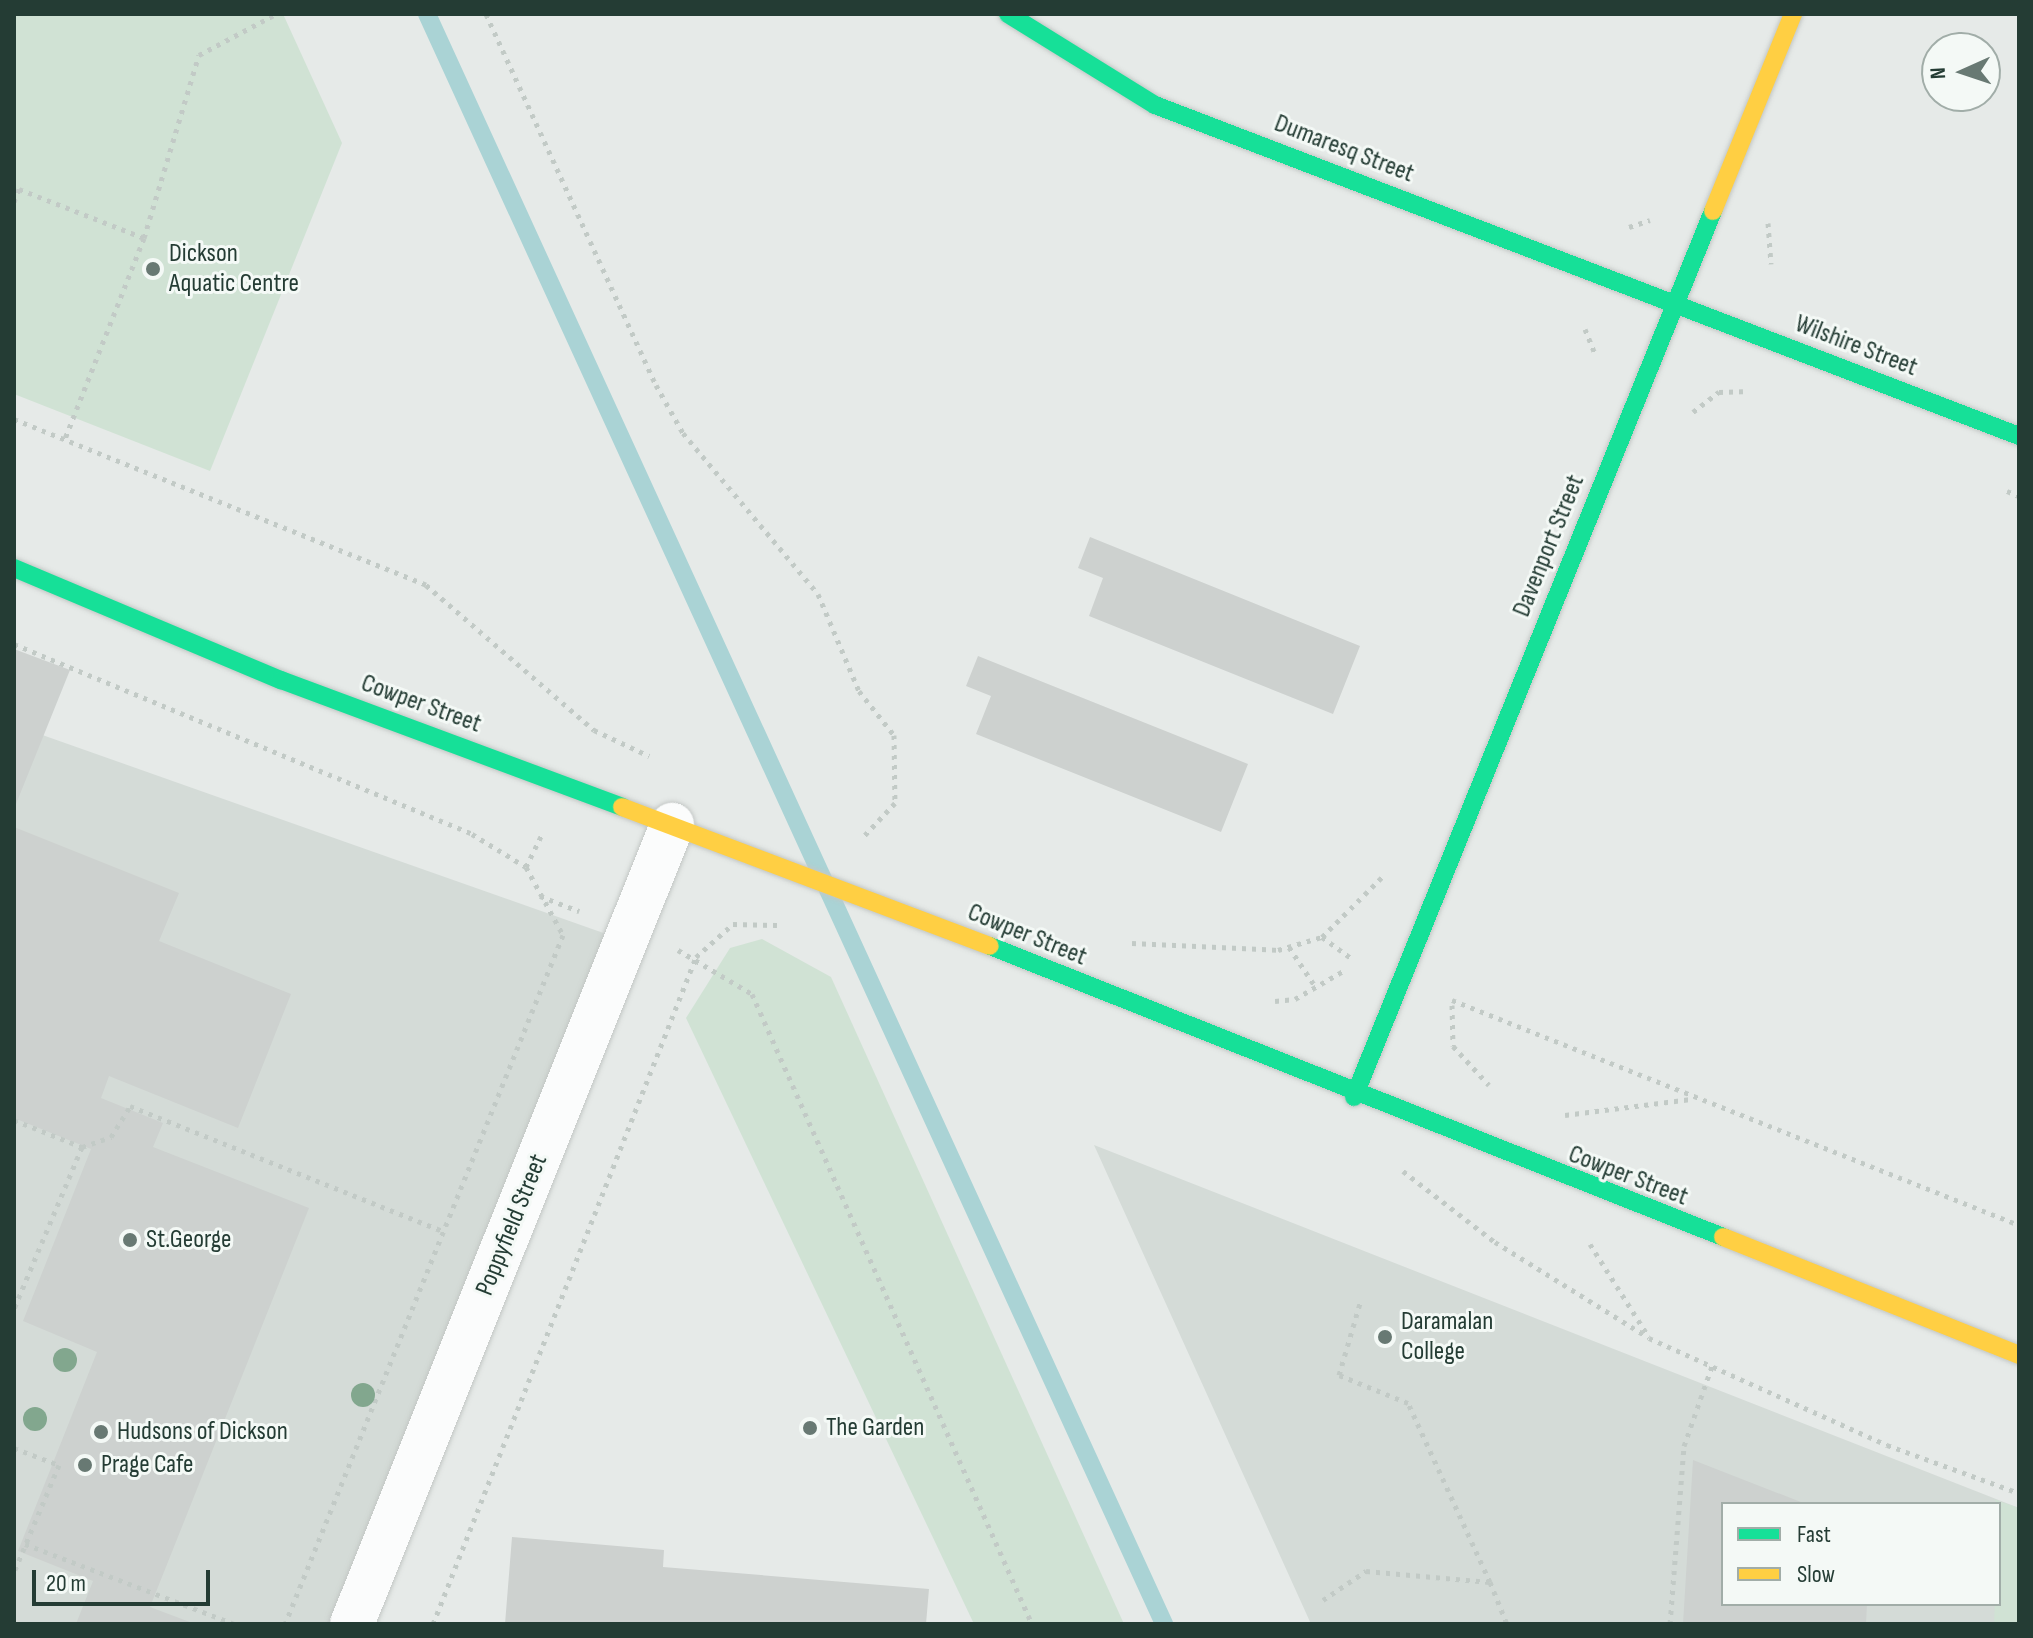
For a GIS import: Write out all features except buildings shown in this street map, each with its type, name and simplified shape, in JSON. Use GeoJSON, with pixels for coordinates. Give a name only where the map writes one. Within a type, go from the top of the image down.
{"type":"FeatureCollection","features":[{"type":"Feature","properties":{"kind":"street","name":"Dumaresq Street"},"geometry":{"type":"LineString","coordinates":[[1008,14],[1155,105],[1675,304]]}},
{"type":"Feature","properties":{"kind":"street","name":"Davenport Street"},"geometry":{"type":"LineString","coordinates":[[1354,1097],[1793,14]]}},
{"type":"Feature","properties":{"kind":"street","name":"Wilshire Street"},"geometry":{"type":"LineString","coordinates":[[1675,304],[2019,436]]}},
{"type":"Feature","properties":{"kind":"street","name":"Cowper Street"},"geometry":{"type":"LineString","coordinates":[[14,568],[281,680],[886,905],[1354,1097],[2019,1355]]}},
{"type":"Feature","properties":{"kind":"street","name":"Poppyfield Street"},"geometry":{"type":"LineString","coordinates":[[352,1624],[672,825]]}},
{"type":"Feature","properties":{"kind":"path"},"geometry":{"type":"LineString","coordinates":[[65,439],[144,238],[199,55],[276,14]]}},
{"type":"Feature","properties":{"kind":"path"},"geometry":{"type":"LineString","coordinates":[[486,14],[656,385],[683,433],[818,594],[859,691],[894,735],[895,803],[860,841]]}},
{"type":"Feature","properties":{"kind":"path"},"geometry":{"type":"LineString","coordinates":[[14,202],[19,189],[144,238]]}},
{"type":"Feature","properties":{"kind":"path"},"geometry":{"type":"LineString","coordinates":[[1768,208],[1771,264]]}},
{"type":"Feature","properties":{"kind":"path"},"geometry":{"type":"LineString","coordinates":[[14,419],[426,585],[594,730],[663,763]]}},
{"type":"Feature","properties":{"kind":"path"},"geometry":{"type":"LineString","coordinates":[[14,644],[472,834],[526,867],[563,935],[285,1624]]}},
{"type":"Feature","properties":{"kind":"path"},"geometry":{"type":"LineString","coordinates":[[1119,942],[1289,947],[1322,937],[1352,915],[1389,868]]}},
{"type":"Feature","properties":{"kind":"path"},"geometry":{"type":"LineString","coordinates":[[433,1624],[696,957],[733,924],[762,921]]}},
{"type":"Feature","properties":{"kind":"path"},"geometry":{"type":"LineString","coordinates":[[1266,1001],[1317,989],[1356,963],[1322,937]]}},
{"type":"Feature","properties":{"kind":"path"},"geometry":{"type":"LineString","coordinates":[[1289,947],[1317,989]]}},
{"type":"Feature","properties":{"kind":"path"},"geometry":{"type":"LineString","coordinates":[[1129,952],[1141,957]]}},
{"type":"Feature","properties":{"kind":"path"},"geometry":{"type":"LineString","coordinates":[[696,957],[752,994],[1032,1624]]}},
{"type":"Feature","properties":{"kind":"path"},"geometry":{"type":"LineString","coordinates":[[1498,1093],[1453,1046],[1452,1000],[1691,1099],[2019,1225]]}},
{"type":"Feature","properties":{"kind":"path"},"geometry":{"type":"LineString","coordinates":[[1556,1116],[1691,1099]]}},
{"type":"Feature","properties":{"kind":"path"},"geometry":{"type":"LineString","coordinates":[[14,1120],[82,1147],[111,1137],[130,1106],[443,1231]]}},
{"type":"Feature","properties":{"kind":"path"},"geometry":{"type":"LineString","coordinates":[[14,1309],[82,1147]]}},
{"type":"Feature","properties":{"kind":"path"},"geometry":{"type":"LineString","coordinates":[[1419,1171],[1390,1161],[1495,1242],[1649,1338],[1887,1445],[2019,1493]]}},
{"type":"Feature","properties":{"kind":"path"},"geometry":{"type":"LineString","coordinates":[[1577,1237],[1589,1243],[1649,1338]]}},
{"type":"Feature","properties":{"kind":"path"},"geometry":{"type":"LineString","coordinates":[[1361,1300],[1339,1375],[1408,1403],[1507,1624]]}},
{"type":"Feature","properties":{"kind":"path"},"geometry":{"type":"LineString","coordinates":[[1670,1624],[1684,1446],[1712,1366]]}},
{"type":"Feature","properties":{"kind":"path"},"geometry":{"type":"LineString","coordinates":[[14,1448],[59,1465],[14,1572]]}},
{"type":"Feature","properties":{"kind":"path"},"geometry":{"type":"LineString","coordinates":[[25,1544],[235,1624]]}},
{"type":"Feature","properties":{"kind":"path"},"geometry":{"type":"LineString","coordinates":[[1323,1600],[1366,1571],[1490,1582]]}},
{"type":"Feature","properties":{"kind":"shaded area"},"geometry":{"type":"Polygon","coordinates":[[[14,725],[626,941],[358,1624],[14,1624],[14,725]]]}},
{"type":"Feature","properties":{"kind":"shaded area","name":"Daramalan College"},"geometry":{"type":"Polygon","coordinates":[[[1094,1145],[2019,1508],[2019,1624],[1311,1624],[1094,1145]]]}},
{"type":"Feature","properties":{"kind":"green space","name":"Dickson Aquatic Centre"},"geometry":{"type":"Polygon","coordinates":[[[14,14],[283,14],[342,143],[210,471],[14,394],[14,14]]]}},
{"type":"Feature","properties":{"kind":"green space"},"geometry":{"type":"Polygon","coordinates":[[[762,939],[831,977],[1124,1624],[974,1624],[686,1018],[730,948],[762,939]]]}},
{"type":"Feature","properties":{"kind":"green space"},"geometry":{"type":"Polygon","coordinates":[[[1993,1499],[2019,1508],[2019,1624],[1994,1624],[1995,1606],[2001,1606],[2001,1502],[1993,1499]]]}},
{"type":"Feature","properties":{"kind":"waterway"},"geometry":{"type":"LineString","coordinates":[[427,14],[1164,1624]]}},
{"type":"Feature","properties":{"kind":"traffic: fast"},"geometry":{"type":"LineString","coordinates":[[1008,14],[1155,105],[2019,436]]}},
{"type":"Feature","properties":{"kind":"traffic: fast"},"geometry":{"type":"LineString","coordinates":[[1354,1097],[1713,211]]}},
{"type":"Feature","properties":{"kind":"traffic: fast"},"geometry":{"type":"LineString","coordinates":[[14,568],[281,680],[622,807]]}},
{"type":"Feature","properties":{"kind":"traffic: fast"},"geometry":{"type":"LineString","coordinates":[[990,946],[1723,1237]]}},
{"type":"Feature","properties":{"kind":"traffic: slow"},"geometry":{"type":"LineString","coordinates":[[1713,211],[1793,14]]}},
{"type":"Feature","properties":{"kind":"traffic: slow"},"geometry":{"type":"LineString","coordinates":[[622,807],[990,946]]}},
{"type":"Feature","properties":{"kind":"traffic: slow"},"geometry":{"type":"LineString","coordinates":[[1723,1237],[2019,1355]]}},
{"type":"Feature","properties":{"kind":"place","name":"Dickson Aquatic Centre"},"geometry":{"type":"Point","coordinates":[153,269]}},
{"type":"Feature","properties":{"kind":"place","name":"St.George"},"geometry":{"type":"Point","coordinates":[130,1240]}},
{"type":"Feature","properties":{"kind":"place","name":"Daramalan College"},"geometry":{"type":"Point","coordinates":[1385,1337]}},
{"type":"Feature","properties":{"kind":"place","name":"The Garden"},"geometry":{"type":"Point","coordinates":[810,1428]}},
{"type":"Feature","properties":{"kind":"place","name":"Hudsons of Dickson"},"geometry":{"type":"Point","coordinates":[101,1432]}},
{"type":"Feature","properties":{"kind":"place","name":"Prage Cafe"},"geometry":{"type":"Point","coordinates":[85,1465]}}]}
